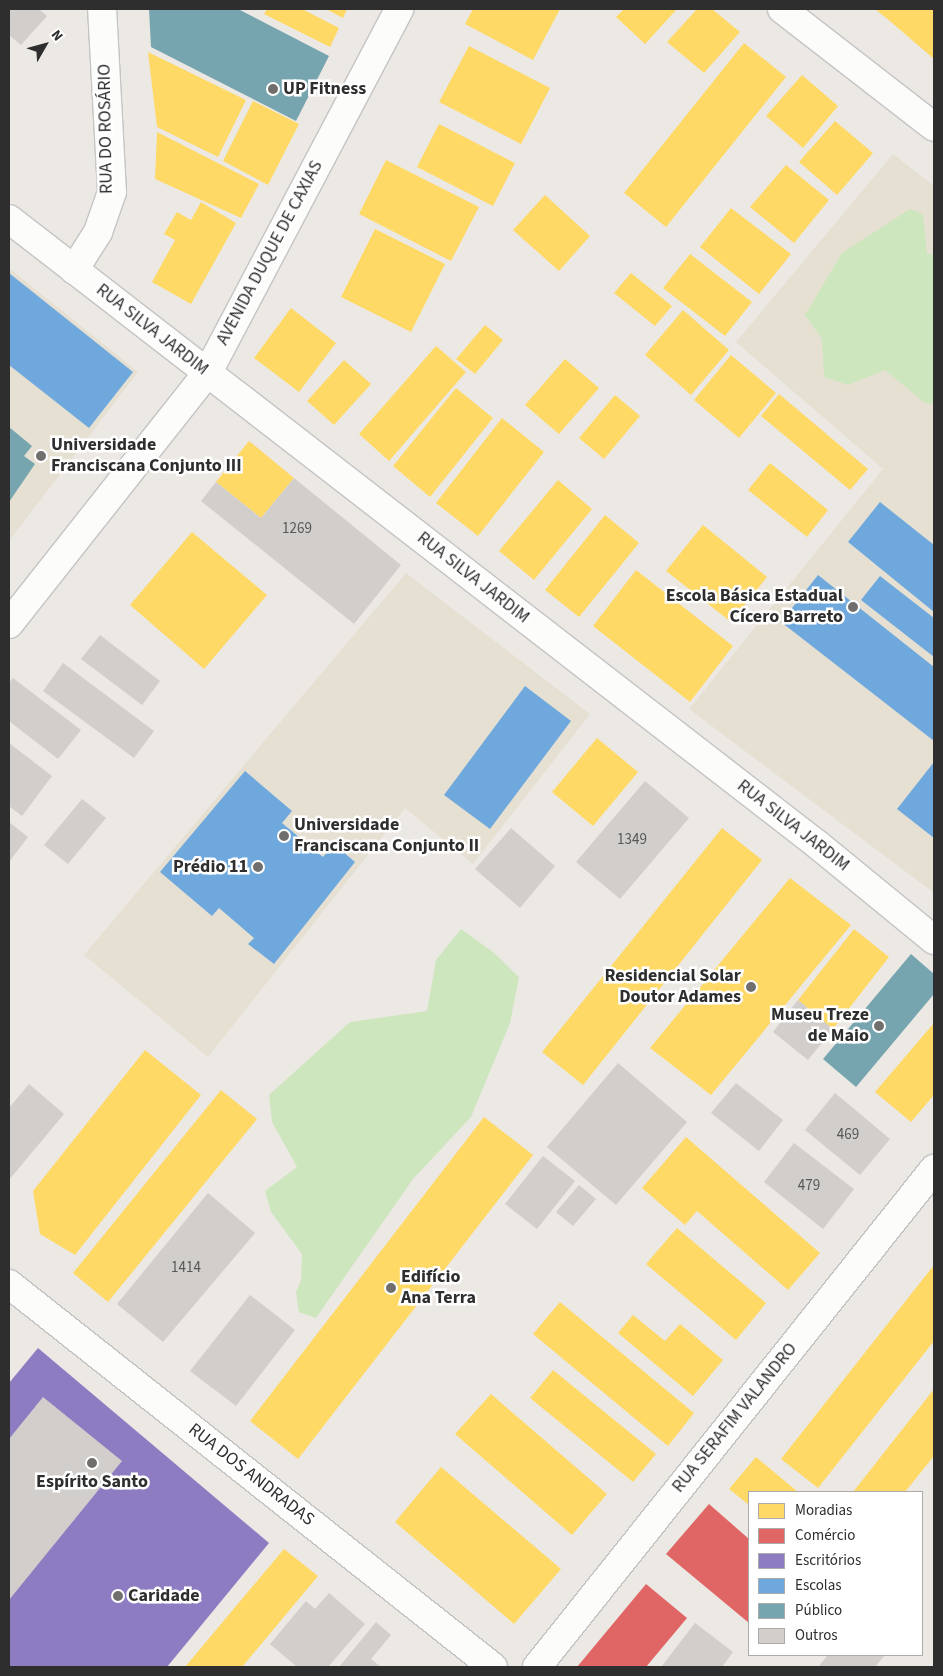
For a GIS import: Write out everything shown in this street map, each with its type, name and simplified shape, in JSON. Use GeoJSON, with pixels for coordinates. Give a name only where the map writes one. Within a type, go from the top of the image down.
{"type":"FeatureCollection","features":[{"type":"Feature","properties":{"kind":"street","name":"RUA DO ROSÁRIO"},"geometry":{"type":"LineString","coordinates":[[74,270],[98,232],[112,192],[102,9]]}},
{"type":"Feature","properties":{"kind":"street","name":"AVENIDA DUQUE DE CAXIAS"},"geometry":{"type":"LineString","coordinates":[[9,624],[208,372],[399,9]]}},
{"type":"Feature","properties":{"kind":"street"},"geometry":{"type":"LineString","coordinates":[[782,9],[934,127]]}},
{"type":"Feature","properties":{"kind":"street","name":"RUA SILVA JARDIM"},"geometry":{"type":"LineString","coordinates":[[9,219],[818,845],[934,940]]}},
{"type":"Feature","properties":{"kind":"street","name":"RUA SERAFIM VALANDRO"},"geometry":{"type":"LineString","coordinates":[[537,1667],[934,1169]]}},
{"type":"Feature","properties":{"kind":"street","name":"RUA DOS ANDRADAS"},"geometry":{"type":"LineString","coordinates":[[9,1284],[493,1667]]}},
{"type":"Feature","properties":{"kind":"shaded area"},"geometry":{"type":"Polygon","coordinates":[[[893,154],[934,186],[934,893],[689,709],[883,469],[736,342],[893,154]]]}},
{"type":"Feature","properties":{"kind":"shaded area","name":"Universidade Franciscana Conjunto III"},"geometry":{"type":"Polygon","coordinates":[[[9,268],[138,372],[9,541],[9,268]]]}},
{"type":"Feature","properties":{"kind":"shaded area","name":"Universidade Franciscana Conjunto II"},"geometry":{"type":"Polygon","coordinates":[[[406,573],[590,714],[473,864],[405,808],[208,1057],[84,955],[406,573]]]}},
{"type":"Feature","properties":{"kind":"green space"},"geometry":{"type":"Polygon","coordinates":[[[910,209],[923,214],[927,254],[934,254],[934,404],[925,403],[885,370],[848,385],[824,377],[822,339],[805,315],[842,253],[910,209]]]}},
{"type":"Feature","properties":{"kind":"green space"},"geometry":{"type":"Polygon","coordinates":[[[461,929],[493,952],[519,977],[510,1023],[471,1117],[413,1179],[316,1318],[299,1312],[296,1292],[301,1280],[302,1254],[271,1212],[265,1191],[297,1167],[272,1122],[269,1095],[350,1022],[427,1011],[436,960],[461,929]]]}},
{"type":"Feature","properties":{"kind":"building: Moradias"},"geometry":{"type":"Polygon","coordinates":[[[267,9],[302,9],[339,28],[330,47],[264,14],[267,9]]]}},
{"type":"Feature","properties":{"kind":"building: Moradias"},"geometry":{"type":"Polygon","coordinates":[[[326,9],[347,9],[343,18],[326,9]]]}},
{"type":"Feature","properties":{"kind":"building: Moradias"},"geometry":{"type":"Polygon","coordinates":[[[473,9],[560,9],[533,60],[465,24],[473,9]]]}},
{"type":"Feature","properties":{"kind":"building: Moradias"},"geometry":{"type":"Polygon","coordinates":[[[624,9],[677,9],[645,44],[616,17],[624,9]]]}},
{"type":"Feature","properties":{"kind":"building: Moradias"},"geometry":{"type":"Polygon","coordinates":[[[697,9],[712,9],[740,32],[704,73],[667,42],[697,9]]]}},
{"type":"Feature","properties":{"kind":"building: Moradias"},"geometry":{"type":"Polygon","coordinates":[[[875,9],[934,9],[934,59],[891,22],[875,9]]]}},
{"type":"Feature","properties":{"kind":"building: Moradias"},"geometry":{"type":"Polygon","coordinates":[[[744,43],[786,77],[666,227],[624,193],[744,43]]]}},
{"type":"Feature","properties":{"kind":"building: Moradias"},"geometry":{"type":"Polygon","coordinates":[[[469,46],[550,88],[521,144],[439,102],[469,46]]]}},
{"type":"Feature","properties":{"kind":"building: Moradias"},"geometry":{"type":"Polygon","coordinates":[[[148,52],[246,100],[218,157],[157,127],[148,52]]]}},
{"type":"Feature","properties":{"kind":"building: Moradias"},"geometry":{"type":"Polygon","coordinates":[[[802,75],[838,106],[803,148],[766,116],[802,75]]]}},
{"type":"Feature","properties":{"kind":"building: Moradias"},"geometry":{"type":"Polygon","coordinates":[[[253,101],[299,124],[268,185],[223,161],[253,101]]]}},
{"type":"Feature","properties":{"kind":"building: Moradias"},"geometry":{"type":"Polygon","coordinates":[[[835,121],[873,153],[837,195],[799,162],[835,121]]]}},
{"type":"Feature","properties":{"kind":"building: Moradias"},"geometry":{"type":"Polygon","coordinates":[[[439,124],[515,163],[493,206],[417,167],[439,124]]]}},
{"type":"Feature","properties":{"kind":"building: Moradias"},"geometry":{"type":"Polygon","coordinates":[[[157,132],[259,184],[241,218],[155,179],[157,132]]]}},
{"type":"Feature","properties":{"kind":"building: Moradias"},"geometry":{"type":"Polygon","coordinates":[[[386,160],[479,207],[451,261],[359,214],[386,160]]]}},
{"type":"Feature","properties":{"kind":"building: Moradias"},"geometry":{"type":"Polygon","coordinates":[[[786,165],[829,200],[794,243],[750,207],[786,165]]]}},
{"type":"Feature","properties":{"kind":"building: Moradias"},"geometry":{"type":"Polygon","coordinates":[[[545,195],[590,236],[559,271],[513,230],[545,195]]]}},
{"type":"Feature","properties":{"kind":"building: Moradias"},"geometry":{"type":"Polygon","coordinates":[[[201,202],[236,223],[191,304],[152,282],[175,240],[164,234],[177,212],[191,220],[201,202]]]}},
{"type":"Feature","properties":{"kind":"building: Moradias"},"geometry":{"type":"Polygon","coordinates":[[[731,208],[791,254],[759,294],[700,247],[731,208]]]}},
{"type":"Feature","properties":{"kind":"building: Moradias"},"geometry":{"type":"Polygon","coordinates":[[[375,229],[445,264],[411,332],[341,297],[375,229]]]}},
{"type":"Feature","properties":{"kind":"building: Moradias"},"geometry":{"type":"Polygon","coordinates":[[[690,254],[752,302],[725,336],[663,288],[690,254]]]}},
{"type":"Feature","properties":{"kind":"building: Moradias"},"geometry":{"type":"Polygon","coordinates":[[[631,273],[672,306],[655,326],[614,293],[631,273]]]}},
{"type":"Feature","properties":{"kind":"building: Moradias"},"geometry":{"type":"Polygon","coordinates":[[[291,308],[336,343],[299,392],[254,358],[291,308]]]}},
{"type":"Feature","properties":{"kind":"building: Moradias"},"geometry":{"type":"Polygon","coordinates":[[[683,310],[729,350],[691,395],[645,355],[683,310]]]}},
{"type":"Feature","properties":{"kind":"building: Moradias"},"geometry":{"type":"Polygon","coordinates":[[[485,325],[503,340],[475,374],[456,359],[485,325]]]}},
{"type":"Feature","properties":{"kind":"building: Moradias"},"geometry":{"type":"Polygon","coordinates":[[[436,346],[466,372],[389,461],[359,434],[436,346]]]}},
{"type":"Feature","properties":{"kind":"building: Moradias"},"geometry":{"type":"Polygon","coordinates":[[[731,355],[776,393],[739,438],[694,400],[731,355]]]}},
{"type":"Feature","properties":{"kind":"building: Moradias"},"geometry":{"type":"Polygon","coordinates":[[[565,359],[599,388],[559,434],[525,405],[565,359]]]}},
{"type":"Feature","properties":{"kind":"building: Moradias"},"geometry":{"type":"Polygon","coordinates":[[[344,360],[371,384],[334,425],[307,401],[344,360]]]}},
{"type":"Feature","properties":{"kind":"building: Moradias"},"geometry":{"type":"Polygon","coordinates":[[[456,388],[493,418],[430,497],[393,466],[456,388]]]}},
{"type":"Feature","properties":{"kind":"building: Moradias"},"geometry":{"type":"Polygon","coordinates":[[[779,394],[868,469],[850,490],[761,416],[779,394]]]}},
{"type":"Feature","properties":{"kind":"building: Moradias"},"geometry":{"type":"Polygon","coordinates":[[[615,395],[640,416],[604,459],[579,438],[615,395]]]}},
{"type":"Feature","properties":{"kind":"building: Moradias"},"geometry":{"type":"Polygon","coordinates":[[[502,418],[544,452],[478,536],[436,503],[502,418]]]}},
{"type":"Feature","properties":{"kind":"building: Moradias"},"geometry":{"type":"Polygon","coordinates":[[[249,441],[294,478],[261,518],[216,482],[249,441]]]}},
{"type":"Feature","properties":{"kind":"building: Moradias"},"geometry":{"type":"Polygon","coordinates":[[[770,463],[828,510],[807,537],[748,490],[770,463]]]}},
{"type":"Feature","properties":{"kind":"building: Moradias"},"geometry":{"type":"Polygon","coordinates":[[[558,480],[592,509],[534,580],[499,551],[558,480]]]}},
{"type":"Feature","properties":{"kind":"building: Moradias"},"geometry":{"type":"Polygon","coordinates":[[[605,515],[639,543],[579,617],[545,590],[605,515]]]}},
{"type":"Feature","properties":{"kind":"building: Moradias"},"geometry":{"type":"Polygon","coordinates":[[[703,525],[767,577],[731,622],[666,571],[703,525]]]}},
{"type":"Feature","properties":{"kind":"building: Moradias"},"geometry":{"type":"Polygon","coordinates":[[[192,532],[267,595],[204,669],[130,605],[192,532]]]}},
{"type":"Feature","properties":{"kind":"building: Moradias"},"geometry":{"type":"Polygon","coordinates":[[[636,570],[733,646],[690,702],[593,626],[636,570]]]}},
{"type":"Feature","properties":{"kind":"building: Moradias"},"geometry":{"type":"Polygon","coordinates":[[[597,738],[638,772],[593,826],[552,792],[597,738]]]}},
{"type":"Feature","properties":{"kind":"building: Moradias"},"geometry":{"type":"Polygon","coordinates":[[[722,828],[762,860],[583,1085],[542,1052],[722,828]]]}},
{"type":"Feature","properties":{"kind":"building: Moradias","name":"Residencial Solar Doutor Adames"},"geometry":{"type":"Polygon","coordinates":[[[790,878],[851,925],[711,1095],[650,1048],[790,878]]]}},
{"type":"Feature","properties":{"kind":"building: Moradias"},"geometry":{"type":"Polygon","coordinates":[[[854,929],[889,957],[833,1029],[798,1000],[854,929]]]}},
{"type":"Feature","properties":{"kind":"building: Moradias"},"geometry":{"type":"Polygon","coordinates":[[[934,1023],[934,1095],[911,1122],[875,1092],[934,1023]]]}},
{"type":"Feature","properties":{"kind":"building: Moradias"},"geometry":{"type":"Polygon","coordinates":[[[145,1050],[201,1095],[75,1255],[40,1234],[33,1191],[145,1050]]]}},
{"type":"Feature","properties":{"kind":"building: Moradias"},"geometry":{"type":"Polygon","coordinates":[[[221,1090],[257,1119],[108,1302],[73,1273],[221,1090]]]}},
{"type":"Feature","properties":{"kind":"building: Moradias","name":"Edifício Ana Terra"},"geometry":{"type":"Polygon","coordinates":[[[484,1117],[533,1155],[298,1459],[250,1421],[484,1117]]]}},
{"type":"Feature","properties":{"kind":"building: Moradias"},"geometry":{"type":"Polygon","coordinates":[[[686,1137],[820,1253],[788,1290],[697,1211],[685,1225],[642,1188],[686,1137]]]}},
{"type":"Feature","properties":{"kind":"building: Moradias"},"geometry":{"type":"Polygon","coordinates":[[[677,1228],[766,1303],[736,1340],[646,1264],[677,1228]]]}},
{"type":"Feature","properties":{"kind":"building: Moradias"},"geometry":{"type":"Polygon","coordinates":[[[934,1265],[934,1341],[818,1488],[781,1459],[934,1265]]]}},
{"type":"Feature","properties":{"kind":"building: Moradias"},"geometry":{"type":"Polygon","coordinates":[[[560,1302],[694,1413],[668,1446],[533,1334],[560,1302]]]}},
{"type":"Feature","properties":{"kind":"building: Moradias"},"geometry":{"type":"Polygon","coordinates":[[[633,1315],[665,1341],[680,1324],[723,1360],[693,1396],[618,1333],[633,1315]]]}},
{"type":"Feature","properties":{"kind":"building: Moradias"},"geometry":{"type":"Polygon","coordinates":[[[553,1370],[656,1454],[633,1482],[530,1398],[553,1370]]]}},
{"type":"Feature","properties":{"kind":"building: Moradias"},"geometry":{"type":"Polygon","coordinates":[[[934,1389],[934,1456],[906,1491],[854,1491],[934,1389]]]}},
{"type":"Feature","properties":{"kind":"building: Moradias"},"geometry":{"type":"Polygon","coordinates":[[[491,1394],[607,1494],[572,1535],[455,1434],[491,1394]]]}},
{"type":"Feature","properties":{"kind":"building: Moradias"},"geometry":{"type":"Polygon","coordinates":[[[756,1457],[797,1491],[748,1491],[748,1504],[729,1489],[756,1457]]]}},
{"type":"Feature","properties":{"kind":"building: Moradias"},"geometry":{"type":"Polygon","coordinates":[[[441,1467],[561,1569],[514,1624],[395,1522],[441,1467]]]}},
{"type":"Feature","properties":{"kind":"building: Moradias"},"geometry":{"type":"Polygon","coordinates":[[[284,1549],[318,1576],[242,1667],[185,1667],[284,1549]]]}},
{"type":"Feature","properties":{"kind":"building: Comércio"},"geometry":{"type":"Polygon","coordinates":[[[709,1504],[748,1538],[748,1622],[666,1554],[709,1504]]]}},
{"type":"Feature","properties":{"kind":"building: Comércio"},"geometry":{"type":"Polygon","coordinates":[[[646,1584],[687,1618],[646,1667],[577,1667],[646,1584]]]}},
{"type":"Feature","properties":{"kind":"building: Escritórios","name":"Espírito Santo"},"geometry":{"type":"Polygon","coordinates":[[[38,1348],[269,1543],[167,1667],[9,1667],[9,1383],[38,1348]]]}},
{"type":"Feature","properties":{"kind":"building: Escolas"},"geometry":{"type":"Polygon","coordinates":[[[9,273],[133,372],[89,428],[9,365],[9,273]]]}},
{"type":"Feature","properties":{"kind":"building: Escolas"},"geometry":{"type":"Polygon","coordinates":[[[880,502],[934,545],[934,612],[848,542],[880,502]]]}},
{"type":"Feature","properties":{"kind":"building: Escolas"},"geometry":{"type":"Polygon","coordinates":[[[818,575],[934,667],[934,741],[781,622],[818,575]]]}},
{"type":"Feature","properties":{"kind":"building: Escolas"},"geometry":{"type":"Polygon","coordinates":[[[880,576],[934,618],[934,657],[861,600],[880,576]]]}},
{"type":"Feature","properties":{"kind":"building: Escolas"},"geometry":{"type":"Polygon","coordinates":[[[525,686],[571,721],[490,829],[444,795],[525,686]]]}},
{"type":"Feature","properties":{"kind":"building: Escolas"},"geometry":{"type":"Polygon","coordinates":[[[934,762],[934,838],[897,809],[934,762]]]}},
{"type":"Feature","properties":{"kind":"building: Escolas","name":"Prédio 11"},"geometry":{"type":"Polygon","coordinates":[[[245,771],[292,811],[282,823],[323,857],[334,844],[355,862],[274,964],[248,944],[254,938],[219,908],[212,916],[160,872],[245,771]]]}},
{"type":"Feature","properties":{"kind":"building: Público","name":"UP Fitness"},"geometry":{"type":"Polygon","coordinates":[[[149,9],[238,9],[329,56],[296,121],[151,47],[149,9]]]}},
{"type":"Feature","properties":{"kind":"building: Público"},"geometry":{"type":"Polygon","coordinates":[[[9,427],[32,446],[24,456],[35,464],[9,502],[9,427]]]}},
{"type":"Feature","properties":{"kind":"building: Público","name":"Museu Treze de Maio"},"geometry":{"type":"Polygon","coordinates":[[[911,954],[934,974],[934,994],[856,1087],[823,1059],[911,954]]]}},
{"type":"Feature","properties":{"kind":"building: Outros"},"geometry":{"type":"Polygon","coordinates":[[[9,9],[39,9],[47,16],[21,45],[9,35],[9,9]]]}},
{"type":"Feature","properties":{"kind":"building: Outros"},"geometry":{"type":"Polygon","coordinates":[[[294,478],[401,565],[354,624],[201,501],[216,482],[261,518],[294,478]]]}},
{"type":"Feature","properties":{"kind":"building: Outros"},"geometry":{"type":"Polygon","coordinates":[[[100,635],[160,681],[142,705],[81,659],[100,635]]]}},
{"type":"Feature","properties":{"kind":"building: Outros"},"geometry":{"type":"Polygon","coordinates":[[[63,663],[154,731],[134,758],[43,691],[63,663]]]}},
{"type":"Feature","properties":{"kind":"building: Outros"},"geometry":{"type":"Polygon","coordinates":[[[13,678],[81,730],[58,759],[9,721],[9,683],[13,678]]]}},
{"type":"Feature","properties":{"kind":"building: Outros"},"geometry":{"type":"Polygon","coordinates":[[[9,743],[52,776],[22,816],[9,806],[9,743]]]}},
{"type":"Feature","properties":{"kind":"building: Outros"},"geometry":{"type":"Polygon","coordinates":[[[645,781],[689,818],[620,899],[576,862],[645,781]]]}},
{"type":"Feature","properties":{"kind":"building: Outros"},"geometry":{"type":"Polygon","coordinates":[[[82,799],[106,818],[68,864],[44,845],[82,799]]]}},
{"type":"Feature","properties":{"kind":"building: Outros"},"geometry":{"type":"Polygon","coordinates":[[[9,822],[28,837],[9,862],[9,822]]]}},
{"type":"Feature","properties":{"kind":"building: Outros"},"geometry":{"type":"Polygon","coordinates":[[[511,828],[555,866],[520,908],[475,869],[511,828]]]}},
{"type":"Feature","properties":{"kind":"building: Outros"},"geometry":{"type":"Polygon","coordinates":[[[798,1000],[833,1029],[808,1060],[773,1032],[798,1000]]]}},
{"type":"Feature","properties":{"kind":"building: Outros"},"geometry":{"type":"Polygon","coordinates":[[[618,1063],[687,1122],[616,1205],[547,1147],[618,1063]]]}},
{"type":"Feature","properties":{"kind":"building: Outros"},"geometry":{"type":"Polygon","coordinates":[[[736,1083],[783,1120],[759,1151],[711,1113],[736,1083]]]}},
{"type":"Feature","properties":{"kind":"building: Outros"},"geometry":{"type":"Polygon","coordinates":[[[29,1084],[64,1114],[9,1180],[9,1108],[29,1084]]]}},
{"type":"Feature","properties":{"kind":"building: Outros"},"geometry":{"type":"Polygon","coordinates":[[[835,1093],[890,1139],[860,1175],[805,1130],[835,1093]]]}},
{"type":"Feature","properties":{"kind":"building: Outros"},"geometry":{"type":"Polygon","coordinates":[[[794,1143],[854,1189],[823,1229],[764,1182],[794,1143]]]}},
{"type":"Feature","properties":{"kind":"building: Outros"},"geometry":{"type":"Polygon","coordinates":[[[543,1156],[575,1181],[537,1229],[505,1204],[543,1156]]]}},
{"type":"Feature","properties":{"kind":"building: Outros"},"geometry":{"type":"Polygon","coordinates":[[[579,1185],[596,1199],[573,1226],[556,1212],[579,1185]]]}},
{"type":"Feature","properties":{"kind":"building: Outros"},"geometry":{"type":"Polygon","coordinates":[[[208,1193],[255,1233],[163,1342],[117,1304],[208,1193]]]}},
{"type":"Feature","properties":{"kind":"building: Outros"},"geometry":{"type":"Polygon","coordinates":[[[250,1295],[295,1330],[236,1406],[190,1371],[250,1295]]]}},
{"type":"Feature","properties":{"kind":"building: Outros"},"geometry":{"type":"Polygon","coordinates":[[[43,1397],[122,1461],[9,1600],[9,1439],[43,1397]]]}},
{"type":"Feature","properties":{"kind":"building: Outros"},"geometry":{"type":"Polygon","coordinates":[[[329,1593],[365,1624],[328,1667],[297,1667],[270,1644],[306,1601],[315,1609],[329,1593]]]}},
{"type":"Feature","properties":{"kind":"building: Outros"},"geometry":{"type":"Polygon","coordinates":[[[376,1622],[391,1635],[371,1659],[381,1667],[339,1667],[376,1622]]]}},
{"type":"Feature","properties":{"kind":"building: Outros"},"geometry":{"type":"Polygon","coordinates":[[[695,1623],[733,1652],[722,1667],[661,1667],[695,1623]]]}},
{"type":"Feature","properties":{"kind":"building: Outros"},"geometry":{"type":"Polygon","coordinates":[[[827,1656],[884,1656],[875,1667],[818,1667],[827,1656]]]}},
{"type":"Feature","properties":{"kind":"place","name":"UP Fitness"},"geometry":{"type":"Point","coordinates":[273,89]}},
{"type":"Feature","properties":{"kind":"place","name":"Universidade Franciscana Conjunto III"},"geometry":{"type":"Point","coordinates":[41,456]}},
{"type":"Feature","properties":{"kind":"place","name":"Escola Básica Estadual Cícero Barreto"},"geometry":{"type":"Point","coordinates":[853,607]}},
{"type":"Feature","properties":{"kind":"place","name":"Universidade Franciscana Conjunto II"},"geometry":{"type":"Point","coordinates":[284,836]}},
{"type":"Feature","properties":{"kind":"place","name":"Prédio 11"},"geometry":{"type":"Point","coordinates":[258,867]}},
{"type":"Feature","properties":{"kind":"place","name":"Residencial Solar Doutor Adames"},"geometry":{"type":"Point","coordinates":[751,987]}},
{"type":"Feature","properties":{"kind":"place","name":"Museu Treze de Maio"},"geometry":{"type":"Point","coordinates":[879,1026]}},
{"type":"Feature","properties":{"kind":"place","name":"Edifício Ana Terra"},"geometry":{"type":"Point","coordinates":[391,1288]}},
{"type":"Feature","properties":{"kind":"place","name":"Espírito Santo"},"geometry":{"type":"Point","coordinates":[92,1463]}},
{"type":"Feature","properties":{"kind":"place","name":"Caridade"},"geometry":{"type":"Point","coordinates":[118,1596]}}]}
